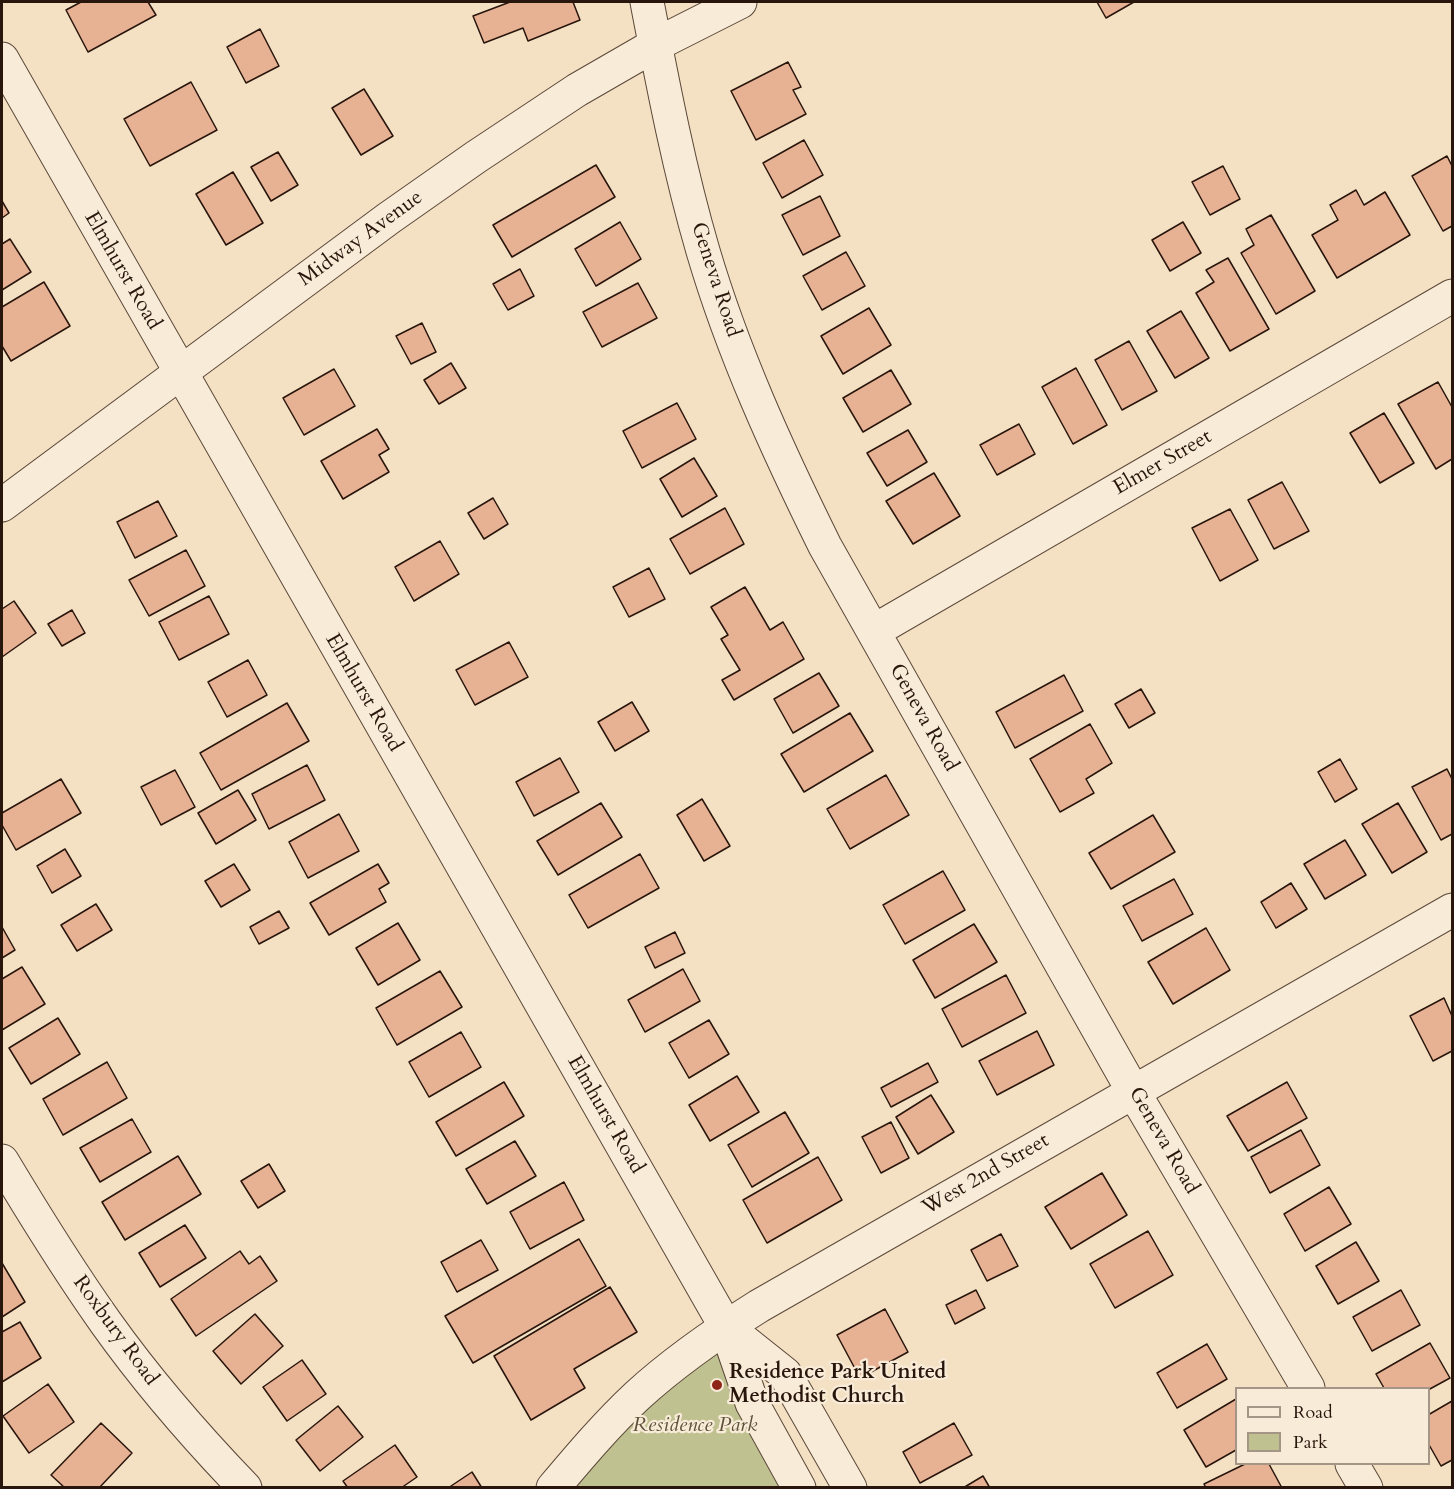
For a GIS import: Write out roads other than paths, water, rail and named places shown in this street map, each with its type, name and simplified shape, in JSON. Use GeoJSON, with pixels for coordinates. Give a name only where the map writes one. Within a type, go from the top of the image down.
{"type":"FeatureCollection","features":[{"type":"Feature","properties":{"kind":"street","name":"Geneva Road"},"geometry":{"type":"LineString","coordinates":[[647,2],[668,114],[703,251],[729,327],[789,473],[825,546],[1133,1091],[1307,1387]]}},
{"type":"Feature","properties":{"kind":"street","name":"Midway Avenue"},"geometry":{"type":"LineString","coordinates":[[2,505],[389,218],[476,157],[577,90],[656,45],[740,2]]}},
{"type":"Feature","properties":{"kind":"street","name":"Elmhurst Road"},"geometry":{"type":"LineString","coordinates":[[2,59],[726,1327],[752,1403],[799,1488]]}},
{"type":"Feature","properties":{"kind":"street","name":"Elmer Street"},"geometry":{"type":"LineString","coordinates":[[874,631],[1452,296]]}},
{"type":"Feature","properties":{"kind":"street","name":"West 2nd Street"},"geometry":{"type":"LineString","coordinates":[[554,1488],[603,1430],[637,1396],[674,1365],[726,1327],[1133,1091],[1452,910]]}},
{"type":"Feature","properties":{"kind":"street","name":"Roxbury Road"},"geometry":{"type":"LineString","coordinates":[[2,1161],[64,1262],[107,1324],[152,1384],[245,1488]]}},
{"type":"Feature","properties":{"kind":"street","name":"Elmhurst Road"},"geometry":{"type":"LineString","coordinates":[[726,1327],[785,1374],[850,1488]]}},
{"type":"Feature","properties":{"kind":"street"},"geometry":{"type":"LineString","coordinates":[[1353,1465],[1366,1488]]}},
{"type":"Feature","properties":{"kind":"place","name":"Residence Park United Methodist Church"},"geometry":{"type":"Point","coordinates":[717,1385]}},
{"type":"Feature","properties":{"kind":"park label","name":"Residence Park"},"geometry":{"type":"Point","coordinates":[695,1426]}}]}
